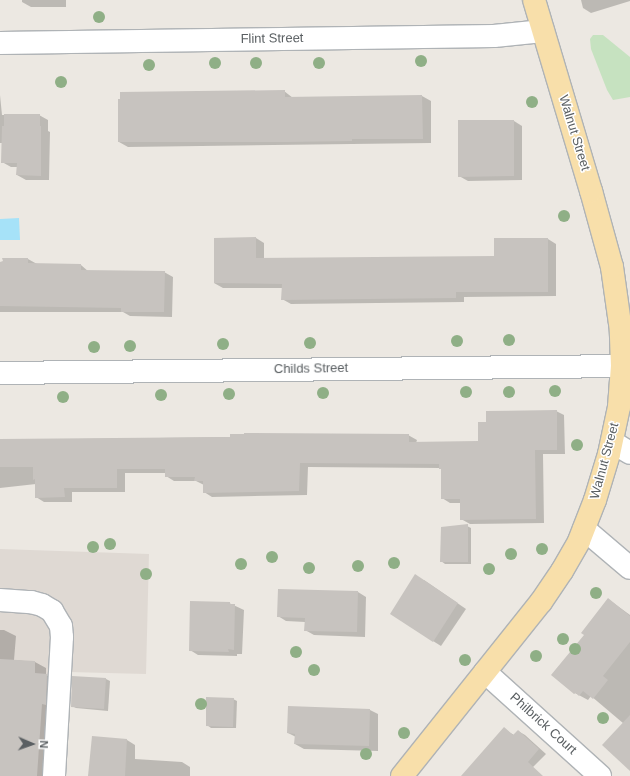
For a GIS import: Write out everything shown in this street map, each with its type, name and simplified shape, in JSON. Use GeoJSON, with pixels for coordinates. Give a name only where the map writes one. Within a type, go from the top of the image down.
{"type":"FeatureCollection","features":[{"type":"Feature","properties":{"kind":"main road","name":"Walnut Street"},"geometry":{"type":"LineString","coordinates":[[402,776],[553,586],[572,554],[584,529],[603,477],[621,448],[619,406],[626,332],[619,310],[607,250],[534,0]]}},
{"type":"Feature","properties":{"kind":"street","name":"Flint Street"},"geometry":{"type":"LineString","coordinates":[[0,43],[494,36],[543,31]]}},
{"type":"Feature","properties":{"kind":"street","name":"Childs Street"},"geometry":{"type":"LineString","coordinates":[[0,372],[622,366]]}},
{"type":"Feature","properties":{"kind":"street"},"geometry":{"type":"LineString","coordinates":[[584,529],[630,568]]}},
{"type":"Feature","properties":{"kind":"street"},"geometry":{"type":"LineString","coordinates":[[0,600],[31,602],[42,605],[52,611],[61,626],[62,637],[54,776]]}},
{"type":"Feature","properties":{"kind":"street","name":"Philbrick Court"},"geometry":{"type":"LineString","coordinates":[[485,672],[600,776]]}},
{"type":"Feature","properties":{"kind":"shaded area"},"geometry":{"type":"Polygon","coordinates":[[[0,549],[149,554],[146,674],[69,672],[63,776],[0,776],[0,549]]]}},
{"type":"Feature","properties":{"kind":"green space"},"geometry":{"type":"Polygon","coordinates":[[[593,35],[603,35],[630,57],[630,97],[613,100],[607,90],[591,49],[590,39],[593,35]]]}},
{"type":"Feature","properties":{"kind":"water"},"geometry":{"type":"Polygon","coordinates":[[[19,218],[20,240],[0,240],[0,219],[19,218]]]}},
{"type":"Feature","properties":{"kind":"building"},"geometry":{"type":"Polygon","coordinates":[[[285,90],[285,97],[422,95],[423,139],[352,139],[352,141],[286,142],[118,142],[118,99],[120,99],[120,92],[285,90]]]}},
{"type":"Feature","properties":{"kind":"building"},"geometry":{"type":"Polygon","coordinates":[[[4,114],[40,114],[41,176],[16,175],[17,163],[1,163],[2,126],[4,126],[4,114]]]}},
{"type":"Feature","properties":{"kind":"building"},"geometry":{"type":"Polygon","coordinates":[[[458,120],[514,120],[514,176],[458,177],[458,120]]]}},
{"type":"Feature","properties":{"kind":"building"},"geometry":{"type":"Polygon","coordinates":[[[256,237],[256,258],[494,256],[494,238],[548,238],[548,292],[456,292],[456,298],[281,300],[282,284],[214,283],[214,238],[256,237]]]}},
{"type":"Feature","properties":{"kind":"building"},"geometry":{"type":"Polygon","coordinates":[[[2,258],[28,258],[28,263],[81,264],[81,270],[165,271],[164,312],[121,312],[121,308],[0,306],[0,262],[3,261],[2,258]]]}},
{"type":"Feature","properties":{"kind":"building"},"geometry":{"type":"Polygon","coordinates":[[[557,410],[557,450],[535,450],[536,519],[460,520],[460,499],[441,499],[441,469],[439,469],[439,464],[300,463],[299,491],[203,493],[203,481],[194,481],[195,477],[165,477],[165,469],[117,469],[117,488],[64,488],[65,497],[35,498],[35,479],[33,480],[33,467],[0,467],[0,439],[230,437],[230,434],[244,433],[409,434],[409,442],[478,441],[478,422],[486,422],[486,411],[557,410]]]}},
{"type":"Feature","properties":{"kind":"building"},"geometry":{"type":"Polygon","coordinates":[[[468,524],[468,562],[440,562],[441,527],[468,524]]]}},
{"type":"Feature","properties":{"kind":"building"},"geometry":{"type":"Polygon","coordinates":[[[415,574],[458,603],[433,642],[390,614],[415,574]]]}},
{"type":"Feature","properties":{"kind":"building"},"geometry":{"type":"Polygon","coordinates":[[[278,589],[358,591],[357,632],[304,631],[305,618],[277,617],[278,589]]]}},
{"type":"Feature","properties":{"kind":"building"},"geometry":{"type":"Polygon","coordinates":[[[608,598],[630,616],[630,642],[603,676],[608,680],[593,699],[583,691],[579,696],[576,693],[574,694],[551,675],[584,635],[581,633],[608,598]]]}},
{"type":"Feature","properties":{"kind":"building"},"geometry":{"type":"Polygon","coordinates":[[[190,601],[230,602],[230,604],[235,604],[234,650],[228,649],[229,652],[189,651],[190,601]]]}},
{"type":"Feature","properties":{"kind":"building"},"geometry":{"type":"Polygon","coordinates":[[[0,659],[35,661],[35,673],[47,674],[46,705],[42,704],[37,776],[0,776],[0,659]]]}},
{"type":"Feature","properties":{"kind":"building"},"geometry":{"type":"Polygon","coordinates":[[[72,676],[106,678],[104,709],[71,707],[72,676]]]}},
{"type":"Feature","properties":{"kind":"building"},"geometry":{"type":"Polygon","coordinates":[[[206,697],[234,698],[233,727],[206,726],[206,697]]]}},
{"type":"Feature","properties":{"kind":"building"},"geometry":{"type":"Polygon","coordinates":[[[288,706],[370,709],[369,746],[294,744],[295,734],[287,733],[288,706]]]}},
{"type":"Feature","properties":{"kind":"building"},"geometry":{"type":"Polygon","coordinates":[[[630,715],[630,771],[602,745],[630,715]]]}},
{"type":"Feature","properties":{"kind":"building"},"geometry":{"type":"Polygon","coordinates":[[[504,727],[513,735],[518,730],[539,749],[528,762],[543,776],[461,776],[504,727]]]}},
{"type":"Feature","properties":{"kind":"building"},"geometry":{"type":"Polygon","coordinates":[[[92,736],[127,739],[125,776],[88,776],[92,736]]]}}]}
